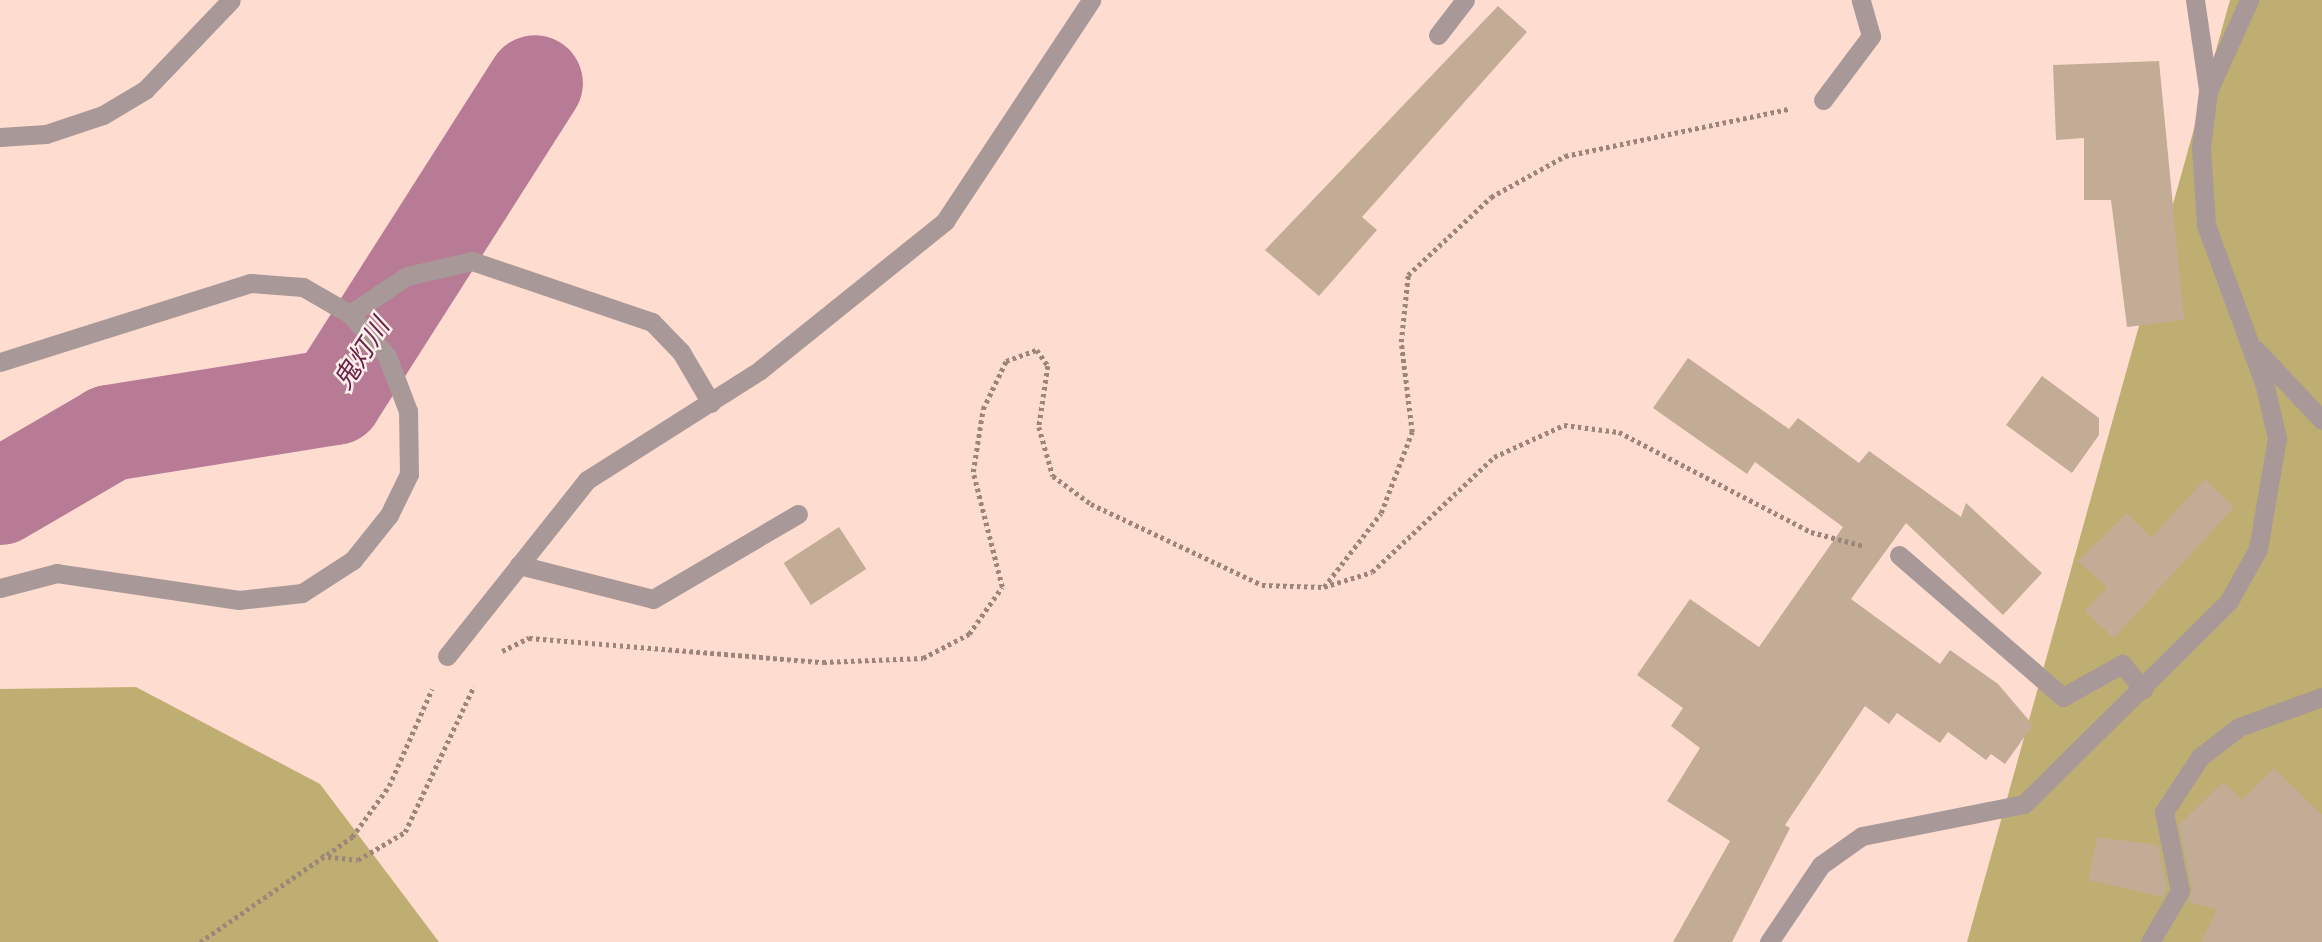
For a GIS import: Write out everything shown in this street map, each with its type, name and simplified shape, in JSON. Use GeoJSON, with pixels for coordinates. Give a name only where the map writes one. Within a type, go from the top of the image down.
{"type":"FeatureCollection","features":[{"type":"Feature","properties":{"kind":"street"},"geometry":{"type":"LineString","coordinates":[[0,137],[46,134],[103,115],[145,90],[231,0]]}},
{"type":"Feature","properties":{"kind":"street"},"geometry":{"type":"LineString","coordinates":[[446,656],[587,480],[711,403],[945,221],[1091,0]]}},
{"type":"Feature","properties":{"kind":"street"},"geometry":{"type":"LineString","coordinates":[[1438,35],[1465,0]]}},
{"type":"Feature","properties":{"kind":"street"},"geometry":{"type":"LineString","coordinates":[[1823,100],[1871,36],[1861,0]]}},
{"type":"Feature","properties":{"kind":"street"},"geometry":{"type":"LineString","coordinates":[[1769,942],[1821,865],[1862,836],[2024,804],[2143,689],[2228,601],[2258,549],[2277,438],[2248,341],[2206,225],[2201,148],[2208,91],[2195,0]]}},
{"type":"Feature","properties":{"kind":"street"},"geometry":{"type":"LineString","coordinates":[[2208,91],[2249,0]]}},
{"type":"Feature","properties":{"kind":"street"},"geometry":{"type":"LineString","coordinates":[[350,314],[407,276],[472,261],[652,322],[681,352],[711,403]]}},
{"type":"Feature","properties":{"kind":"street"},"geometry":{"type":"LineString","coordinates":[[0,362],[251,283],[303,287],[350,314],[387,356],[408,411],[409,474],[389,515],[353,560],[302,593],[239,600],[57,573],[0,588]]}},
{"type":"Feature","properties":{"kind":"street"},"geometry":{"type":"LineString","coordinates":[[2248,341],[2322,420]]}},
{"type":"Feature","properties":{"kind":"street"},"geometry":{"type":"LineString","coordinates":[[519,565],[653,599],[798,514]]}},
{"type":"Feature","properties":{"kind":"street"},"geometry":{"type":"LineString","coordinates":[[1899,555],[2063,697],[2122,664],[2143,689]]}},
{"type":"Feature","properties":{"kind":"street"},"geometry":{"type":"LineString","coordinates":[[2150,942],[2180,891],[2164,812],[2200,757],[2239,727],[2322,697]]}},
{"type":"Feature","properties":{"kind":"path"},"geometry":{"type":"LineString","coordinates":[[1324,587],[1381,513],[1412,432],[1401,342],[1408,275],[1491,197],[1565,156],[1823,100]]}},
{"type":"Feature","properties":{"kind":"path"},"geometry":{"type":"LineString","coordinates":[[496,654],[529,638],[809,661],[923,658],[969,634],[1002,587],[973,472],[983,409],[1006,360],[1037,350],[1048,366],[1039,427],[1053,476],[1091,503],[1262,585],[1324,587],[1372,572],[1494,457],[1564,425],[1619,432],[1811,532],[1899,555]]}},
{"type":"Feature","properties":{"kind":"path"},"geometry":{"type":"LineString","coordinates":[[200,942],[352,837],[389,786],[446,656]]}},
{"type":"Feature","properties":{"kind":"path"},"geometry":{"type":"LineString","coordinates":[[321,856],[358,860],[405,832],[436,778],[480,672]]}},
{"type":"Feature","properties":{"kind":"shaded area"},"geometry":{"type":"Polygon","coordinates":[[[2230,0],[2322,0],[2322,942],[1967,942],[2230,0]]]}},
{"type":"Feature","properties":{"kind":"shaded area"},"geometry":{"type":"Polygon","coordinates":[[[136,687],[320,784],[439,942],[0,942],[0,689],[136,687]]]}},
{"type":"Feature","properties":{"kind":"building"},"geometry":{"type":"Polygon","coordinates":[[[1498,6],[1527,32],[1362,217],[1377,230],[1319,296],[1265,250],[1498,6]]]}},
{"type":"Feature","properties":{"kind":"building"},"geometry":{"type":"Polygon","coordinates":[[[2159,61],[2184,320],[2127,327],[2111,200],[2084,200],[2084,138],[2056,140],[2053,65],[2159,61]]]}},
{"type":"Feature","properties":{"kind":"building"},"geometry":{"type":"Polygon","coordinates":[[[1688,358],[1789,429],[1798,418],[1859,463],[1869,451],[1961,517],[1966,503],[2042,573],[2003,615],[1906,523],[1851,599],[1940,664],[1950,650],[1998,684],[2033,725],[2005,764],[1991,754],[1986,760],[1948,732],[1940,743],[1897,713],[1889,724],[1865,706],[1785,825],[1790,828],[1732,942],[1673,942],[1730,841],[1667,801],[1700,748],[1671,726],[1683,708],[1637,675],[1690,599],[1759,647],[1843,527],[1755,462],[1747,474],[1653,408],[1688,358]]]}},
{"type":"Feature","properties":{"kind":"building"},"geometry":{"type":"Polygon","coordinates":[[[2042,376],[2099,418],[2099,435],[2072,473],[2006,425],[2042,376]]]}},
{"type":"Feature","properties":{"kind":"building"},"geometry":{"type":"Polygon","coordinates":[[[2205,479],[2234,507],[2114,638],[2085,611],[2107,587],[2078,561],[2127,513],[2151,538],[2205,479]]]}},
{"type":"Feature","properties":{"kind":"building"},"geometry":{"type":"Polygon","coordinates":[[[839,527],[866,569],[811,605],[784,563],[839,527]]]}},
{"type":"Feature","properties":{"kind":"building"},"geometry":{"type":"Polygon","coordinates":[[[2274,768],[2322,815],[2322,942],[2201,942],[2217,909],[2188,902],[2192,889],[2179,825],[2223,782],[2242,800],[2274,768]]]}},
{"type":"Feature","properties":{"kind":"building"},"geometry":{"type":"Polygon","coordinates":[[[2097,837],[2158,845],[2167,889],[2163,897],[2088,880],[2097,837]]]}},
{"type":"Feature","properties":{"kind":"waterway","name":"鬼灯川"},"geometry":{"type":"LineString","coordinates":[[0,497],[110,433],[335,397],[535,83]]}}]}
